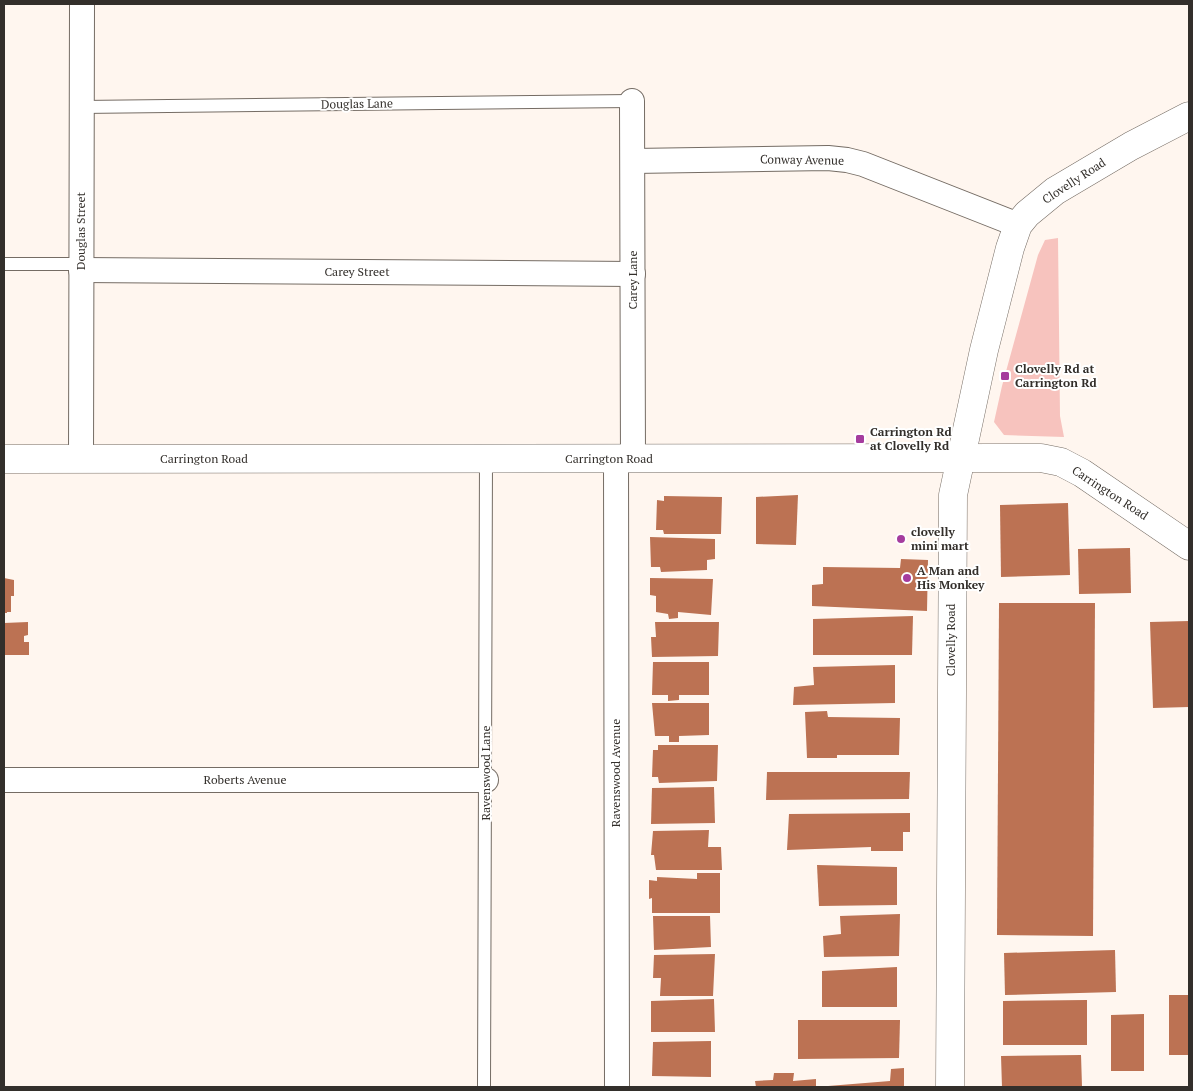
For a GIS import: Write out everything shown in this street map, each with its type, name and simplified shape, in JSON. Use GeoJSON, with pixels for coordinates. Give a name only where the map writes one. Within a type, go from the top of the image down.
{"type":"FeatureCollection","features":[{"type":"Feature","properties":{"kind":"main road","name":"Clovelly Road"},"geometry":{"type":"LineString","coordinates":[[950,1087],[952,518],[954,486],[959,458],[984,350],[1010,248],[1018,225],[1027,214],[1055,191],[1131,146],[1189,116]]}},
{"type":"Feature","properties":{"kind":"main road","name":"Carrington Road"},"geometry":{"type":"LineString","coordinates":[[4,459],[1041,458],[1061,462],[1082,473],[1189,546]]}},
{"type":"Feature","properties":{"kind":"street","name":"Douglas Street"},"geometry":{"type":"LineString","coordinates":[[81,459],[82,4]]}},
{"type":"Feature","properties":{"kind":"street","name":"Carey Lane"},"geometry":{"type":"LineString","coordinates":[[625,459],[633,274],[632,101]]}},
{"type":"Feature","properties":{"kind":"street","name":"Conway Avenue"},"geometry":{"type":"LineString","coordinates":[[633,160],[828,158],[847,160],[863,164],[1018,225]]}},
{"type":"Feature","properties":{"kind":"street","name":"Carey Street"},"geometry":{"type":"LineString","coordinates":[[81,267],[633,274]]}},
{"type":"Feature","properties":{"kind":"street","name":"Ravenswood Avenue"},"geometry":{"type":"LineString","coordinates":[[617,1087],[625,459]]}},
{"type":"Feature","properties":{"kind":"street","name":"Roberts Avenue"},"geometry":{"type":"LineString","coordinates":[[4,780],[486,780]]}},
{"type":"Feature","properties":{"kind":"lane","name":"Douglas Lane"},"geometry":{"type":"LineString","coordinates":[[81,107],[632,101]]}},
{"type":"Feature","properties":{"kind":"lane"},"geometry":{"type":"LineString","coordinates":[[4,264],[81,267]]}},
{"type":"Feature","properties":{"kind":"lane","name":"Ravenswood Lane"},"geometry":{"type":"LineString","coordinates":[[484,1087],[486,459]]}},
{"type":"Feature","properties":{"kind":"shaded area"},"geometry":{"type":"Polygon","coordinates":[[[1058,238],[1060,416],[1064,437],[1004,435],[994,422],[1002,386],[1038,255],[1045,240],[1058,238]]]}},
{"type":"Feature","properties":{"kind":"building"},"geometry":{"type":"Polygon","coordinates":[[[798,495],[796,545],[756,544],[756,497],[798,495]]]}},
{"type":"Feature","properties":{"kind":"building"},"geometry":{"type":"Polygon","coordinates":[[[664,496],[722,497],[721,534],[664,534],[663,530],[656,530],[657,500],[664,501],[664,496]]]}},
{"type":"Feature","properties":{"kind":"building"},"geometry":{"type":"Polygon","coordinates":[[[1068,503],[1070,575],[1001,577],[1000,505],[1068,503]]]}},
{"type":"Feature","properties":{"kind":"building"},"geometry":{"type":"Polygon","coordinates":[[[650,537],[715,539],[715,559],[707,560],[707,570],[661,572],[660,567],[651,567],[650,537]]]}},
{"type":"Feature","properties":{"kind":"building"},"geometry":{"type":"Polygon","coordinates":[[[1130,548],[1131,593],[1079,594],[1078,549],[1130,548]]]}},
{"type":"Feature","properties":{"kind":"building"},"geometry":{"type":"Polygon","coordinates":[[[901,559],[928,560],[927,611],[812,606],[812,585],[823,584],[823,567],[900,568],[901,559]]]}},
{"type":"Feature","properties":{"kind":"building"},"geometry":{"type":"Polygon","coordinates":[[[4,578],[14,580],[11,612],[7,613],[4,613],[4,578]]]}},
{"type":"Feature","properties":{"kind":"building"},"geometry":{"type":"Polygon","coordinates":[[[650,578],[713,579],[711,615],[678,612],[678,618],[669,619],[668,614],[656,612],[656,596],[650,595],[650,578]]]}},
{"type":"Feature","properties":{"kind":"building"},"geometry":{"type":"Polygon","coordinates":[[[999,603],[1095,603],[1093,936],[997,935],[999,603]]]}},
{"type":"Feature","properties":{"kind":"building"},"geometry":{"type":"Polygon","coordinates":[[[913,616],[912,655],[813,655],[813,619],[913,616]]]}},
{"type":"Feature","properties":{"kind":"building"},"geometry":{"type":"Polygon","coordinates":[[[1189,621],[1189,707],[1153,708],[1150,622],[1189,621]]]}},
{"type":"Feature","properties":{"kind":"building"},"geometry":{"type":"Polygon","coordinates":[[[28,622],[28,635],[24,636],[24,642],[29,642],[29,655],[4,655],[4,623],[28,622]]]}},
{"type":"Feature","properties":{"kind":"building"},"geometry":{"type":"Polygon","coordinates":[[[655,622],[719,622],[718,656],[652,657],[651,637],[656,637],[655,622]]]}},
{"type":"Feature","properties":{"kind":"building"},"geometry":{"type":"Polygon","coordinates":[[[653,662],[709,662],[709,695],[679,695],[679,700],[668,701],[668,695],[652,695],[653,662]]]}},
{"type":"Feature","properties":{"kind":"building"},"geometry":{"type":"Polygon","coordinates":[[[895,665],[895,703],[793,705],[794,687],[814,685],[813,667],[895,665]]]}},
{"type":"Feature","properties":{"kind":"building"},"geometry":{"type":"Polygon","coordinates":[[[652,703],[709,703],[709,735],[679,736],[679,742],[669,742],[669,736],[655,736],[652,703]]]}},
{"type":"Feature","properties":{"kind":"building"},"geometry":{"type":"Polygon","coordinates":[[[827,711],[828,717],[900,718],[899,755],[837,755],[837,758],[807,758],[805,712],[827,711]]]}},
{"type":"Feature","properties":{"kind":"building"},"geometry":{"type":"Polygon","coordinates":[[[658,745],[718,745],[717,781],[659,783],[658,777],[652,777],[653,750],[658,750],[658,745]]]}},
{"type":"Feature","properties":{"kind":"building"},"geometry":{"type":"Polygon","coordinates":[[[767,772],[910,772],[909,799],[766,800],[767,772]]]}},
{"type":"Feature","properties":{"kind":"building"},"geometry":{"type":"Polygon","coordinates":[[[714,787],[715,823],[651,824],[652,788],[714,787]]]}},
{"type":"Feature","properties":{"kind":"building"},"geometry":{"type":"Polygon","coordinates":[[[910,813],[910,832],[903,832],[903,851],[871,851],[871,847],[787,850],[789,814],[910,813]]]}},
{"type":"Feature","properties":{"kind":"building"},"geometry":{"type":"Polygon","coordinates":[[[709,830],[708,847],[721,847],[722,870],[656,870],[654,855],[651,855],[653,831],[709,830]]]}},
{"type":"Feature","properties":{"kind":"building"},"geometry":{"type":"Polygon","coordinates":[[[817,865],[897,867],[897,905],[819,906],[817,865]]]}},
{"type":"Feature","properties":{"kind":"building"},"geometry":{"type":"Polygon","coordinates":[[[697,873],[720,873],[720,913],[652,913],[652,898],[649,899],[649,880],[657,881],[657,877],[697,879],[697,873]]]}},
{"type":"Feature","properties":{"kind":"building"},"geometry":{"type":"Polygon","coordinates":[[[900,914],[899,956],[824,957],[823,936],[841,934],[840,916],[900,914]]]}},
{"type":"Feature","properties":{"kind":"building"},"geometry":{"type":"Polygon","coordinates":[[[653,916],[710,916],[711,947],[654,950],[653,916]]]}},
{"type":"Feature","properties":{"kind":"building"},"geometry":{"type":"Polygon","coordinates":[[[1115,950],[1116,992],[1005,995],[1004,953],[1115,950]]]}},
{"type":"Feature","properties":{"kind":"building"},"geometry":{"type":"Polygon","coordinates":[[[715,954],[713,996],[660,996],[661,978],[653,978],[654,955],[715,954]]]}},
{"type":"Feature","properties":{"kind":"building"},"geometry":{"type":"Polygon","coordinates":[[[897,967],[897,1007],[822,1007],[822,971],[897,967]]]}},
{"type":"Feature","properties":{"kind":"building"},"geometry":{"type":"Polygon","coordinates":[[[1169,995],[1189,995],[1189,1055],[1169,1055],[1169,995]]]}},
{"type":"Feature","properties":{"kind":"building"},"geometry":{"type":"Polygon","coordinates":[[[714,999],[715,1032],[651,1032],[651,1001],[714,999]]]}},
{"type":"Feature","properties":{"kind":"building"},"geometry":{"type":"Polygon","coordinates":[[[1087,1000],[1087,1045],[1003,1045],[1003,1001],[1087,1000]]]}},
{"type":"Feature","properties":{"kind":"building"},"geometry":{"type":"Polygon","coordinates":[[[1144,1014],[1144,1071],[1111,1071],[1111,1015],[1144,1014]]]}},
{"type":"Feature","properties":{"kind":"building"},"geometry":{"type":"Polygon","coordinates":[[[798,1020],[900,1020],[899,1058],[798,1059],[798,1020]]]}},
{"type":"Feature","properties":{"kind":"building"},"geometry":{"type":"Polygon","coordinates":[[[711,1041],[711,1077],[652,1076],[653,1042],[711,1041]]]}},
{"type":"Feature","properties":{"kind":"building"},"geometry":{"type":"Polygon","coordinates":[[[1081,1055],[1082,1087],[1002,1087],[1001,1056],[1081,1055]]]}},
{"type":"Feature","properties":{"kind":"building"},"geometry":{"type":"Polygon","coordinates":[[[904,1068],[904,1087],[828,1087],[890,1081],[891,1069],[904,1068]]]}},
{"type":"Feature","properties":{"kind":"building"},"geometry":{"type":"Polygon","coordinates":[[[774,1073],[794,1073],[793,1081],[816,1079],[816,1087],[756,1087],[755,1081],[773,1080],[774,1073]]]}},
{"type":"Feature","properties":{"kind":"place","name":"Clovelly Rd at Carrington Rd"},"geometry":{"type":"Point","coordinates":[1005,376]}},
{"type":"Feature","properties":{"kind":"place","name":"Carrington Rd at Clovelly Rd"},"geometry":{"type":"Point","coordinates":[860,439]}},
{"type":"Feature","properties":{"kind":"place","name":"clovelly mini mart"},"geometry":{"type":"Point","coordinates":[901,539]}},
{"type":"Feature","properties":{"kind":"place","name":"A Man and His Monkey"},"geometry":{"type":"Point","coordinates":[907,578]}}]}
